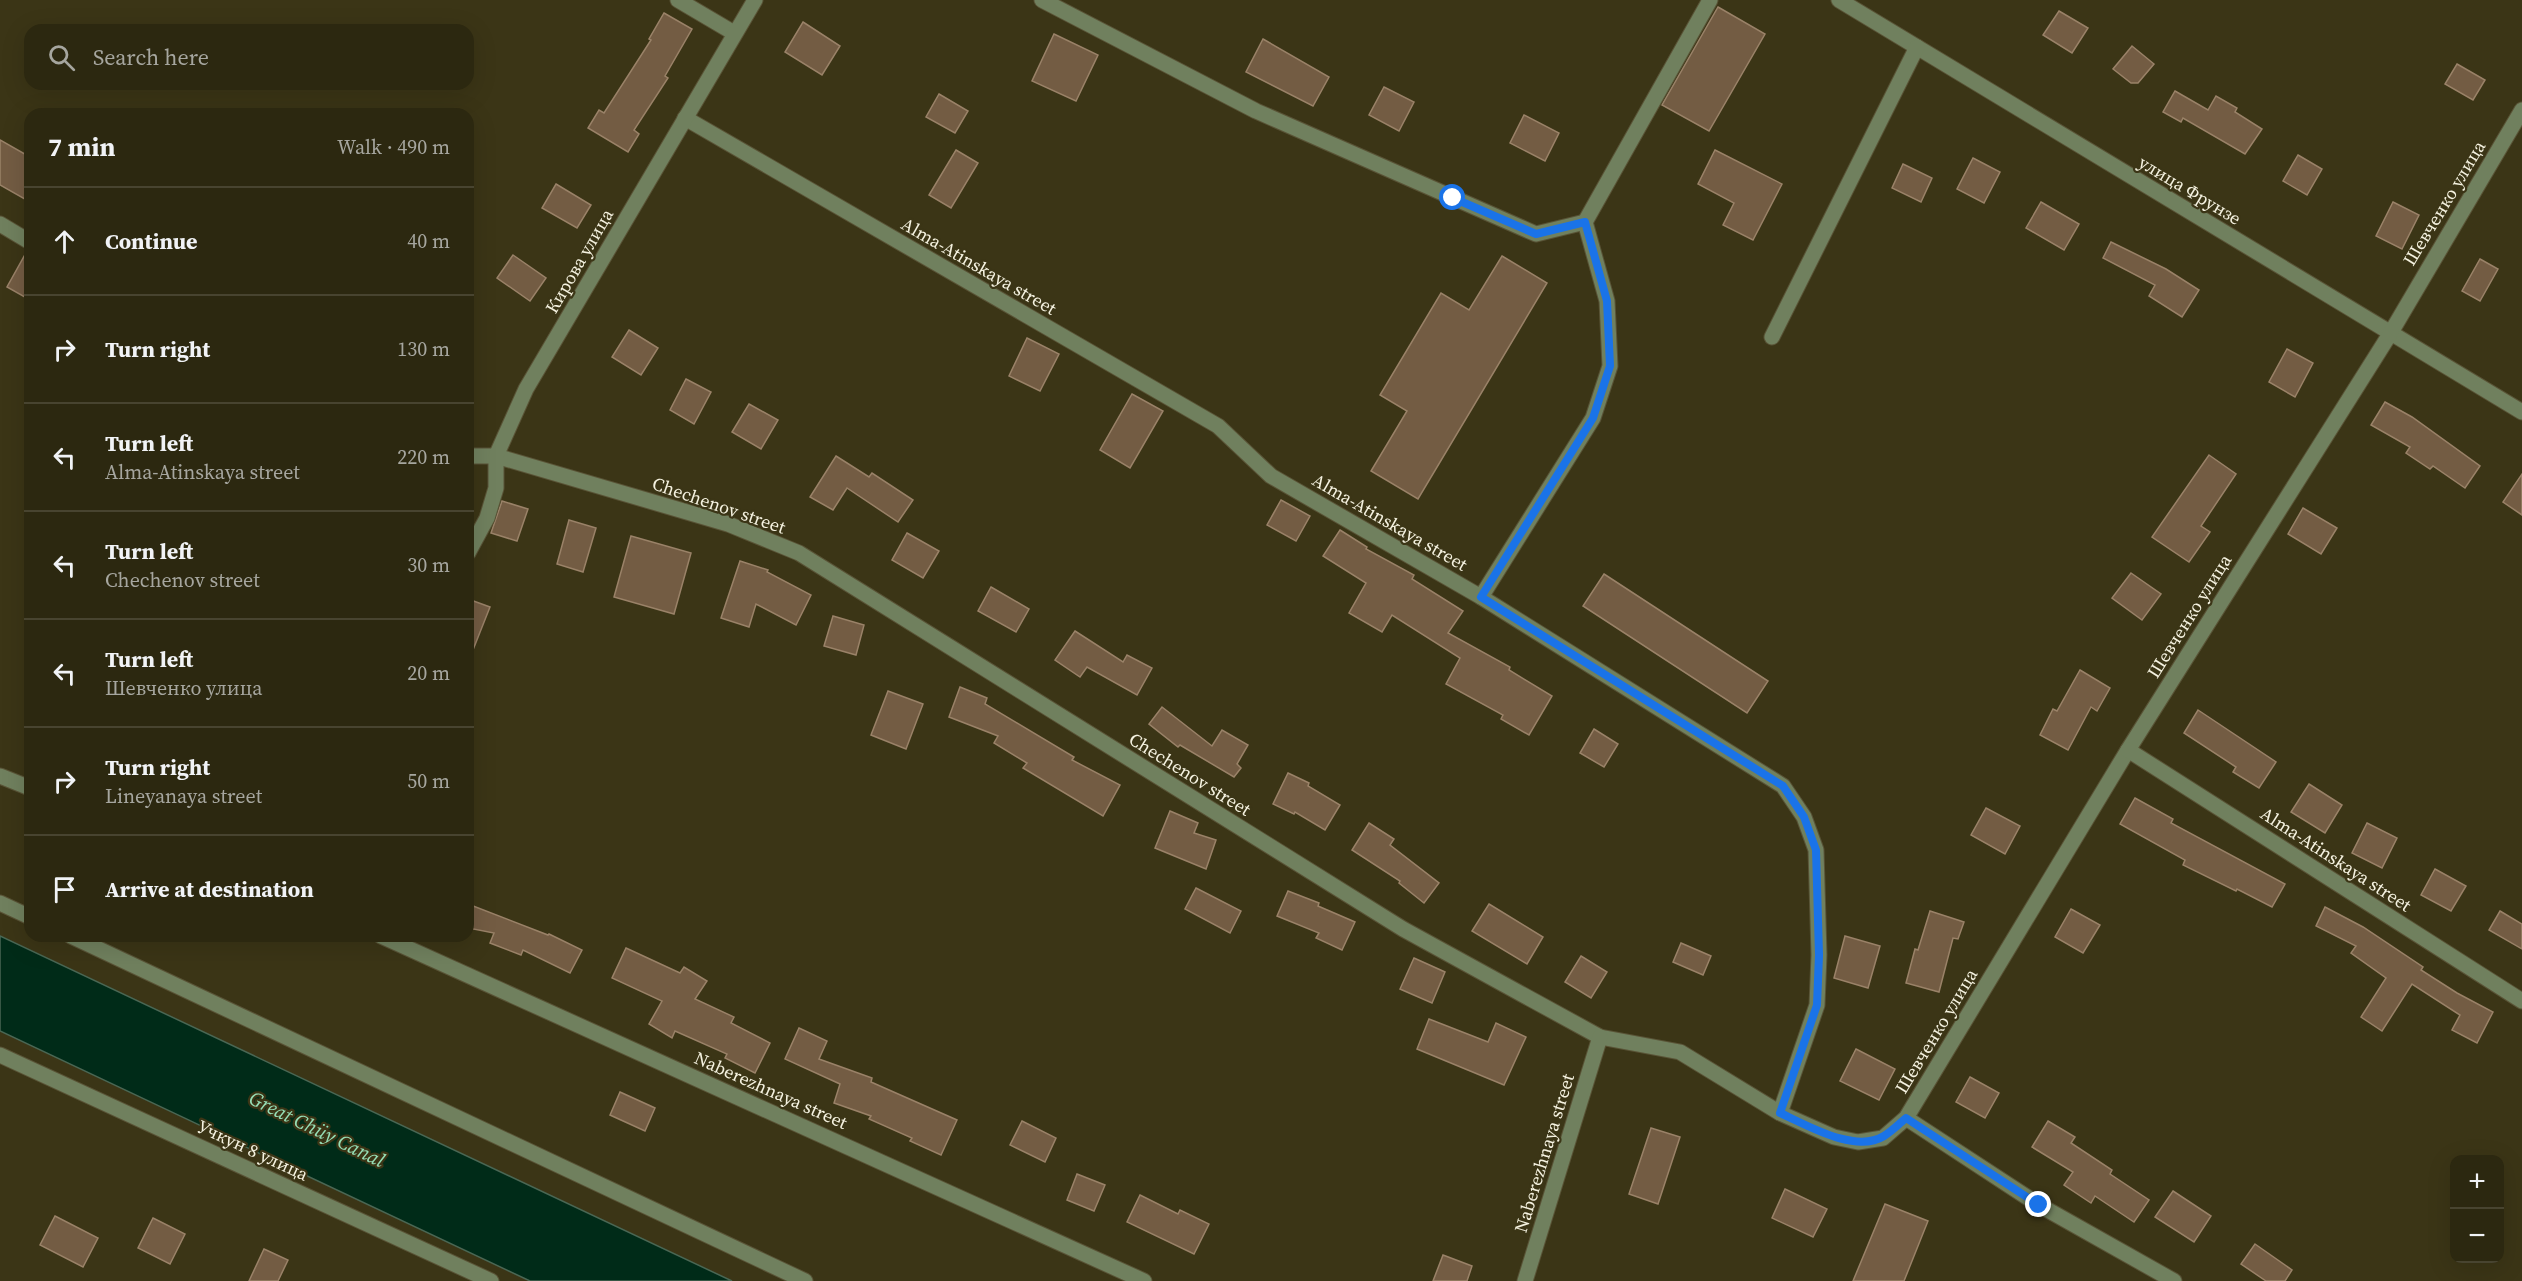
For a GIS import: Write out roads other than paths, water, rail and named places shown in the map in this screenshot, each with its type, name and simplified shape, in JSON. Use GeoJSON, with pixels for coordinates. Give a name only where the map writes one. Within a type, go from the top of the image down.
{"type":"FeatureCollection","features":[{"type":"Feature","properties":{"kind":"street"},"geometry":{"type":"LineString","coordinates":[[678,0],[734,33]]}},
{"type":"Feature","properties":{"kind":"street","name":"Кирова улица"},"geometry":{"type":"LineString","coordinates":[[474,542],[488,518],[496,488],[496,456],[526,389],[755,0]]}},
{"type":"Feature","properties":{"kind":"street"},"geometry":{"type":"LineString","coordinates":[[1042,0],[1256,111],[1536,234],[1585,222]]}},
{"type":"Feature","properties":{"kind":"street"},"geometry":{"type":"LineString","coordinates":[[1481,597],[1593,418],[1610,366],[1607,301],[1585,222],[1710,0]]}},
{"type":"Feature","properties":{"kind":"street","name":"улица Фрунзе"},"geometry":{"type":"LineString","coordinates":[[1839,0],[2522,412]]}},
{"type":"Feature","properties":{"kind":"street"},"geometry":{"type":"LineString","coordinates":[[1772,337],[1917,47]]}},
{"type":"Feature","properties":{"kind":"street","name":"Шевченко улица"},"geometry":{"type":"LineString","coordinates":[[1883,1138],[1906,1118],[2128,750],[2390,334],[2522,110]]}},
{"type":"Feature","properties":{"kind":"street","name":"Alma-Atinskaya street"},"geometry":{"type":"LineString","coordinates":[[685,118],[1218,426],[1271,476],[1481,597],[1783,786],[1804,817],[1816,850],[1819,955],[1817,1005],[1780,1113]]}},
{"type":"Feature","properties":{"kind":"street"},"geometry":{"type":"LineString","coordinates":[[0,224],[24,238]]}},
{"type":"Feature","properties":{"kind":"street","name":"Chechenov street"},"geometry":{"type":"LineString","coordinates":[[474,456],[496,456],[728,524],[799,553],[1403,929],[1600,1037],[1680,1053],[1780,1113],[1834,1137],[1858,1142],[1883,1138]]}},
{"type":"Feature","properties":{"kind":"street","name":"Alma-Atinskaya street"},"geometry":{"type":"LineString","coordinates":[[2128,750],[2522,1001]]}},
{"type":"Feature","properties":{"kind":"street"},"geometry":{"type":"LineString","coordinates":[[0,776],[24,786]]}},
{"type":"Feature","properties":{"kind":"street"},"geometry":{"type":"LineString","coordinates":[[0,903],[24,914]]}},
{"type":"Feature","properties":{"kind":"street"},"geometry":{"type":"LineString","coordinates":[[84,942],[805,1281]]}},
{"type":"Feature","properties":{"kind":"street","name":"Naberezhnaya street"},"geometry":{"type":"LineString","coordinates":[[394,942],[1144,1281]]}},
{"type":"Feature","properties":{"kind":"street","name":"Naberezhnaya street"},"geometry":{"type":"LineString","coordinates":[[1525,1281],[1600,1037]]}},
{"type":"Feature","properties":{"kind":"street","name":"Учкун 8 улица"},"geometry":{"type":"LineString","coordinates":[[0,1055],[490,1281]]}},
{"type":"Feature","properties":{"kind":"street"},"geometry":{"type":"LineString","coordinates":[[1906,1118],[2039,1205],[2174,1281]]}},
{"type":"Feature","properties":{"kind":"water","name":"Great Chüy Canal"},"geometry":{"type":"Polygon","coordinates":[[[0,936],[732,1281],[530,1281],[0,1031],[0,936]]]}}]}
